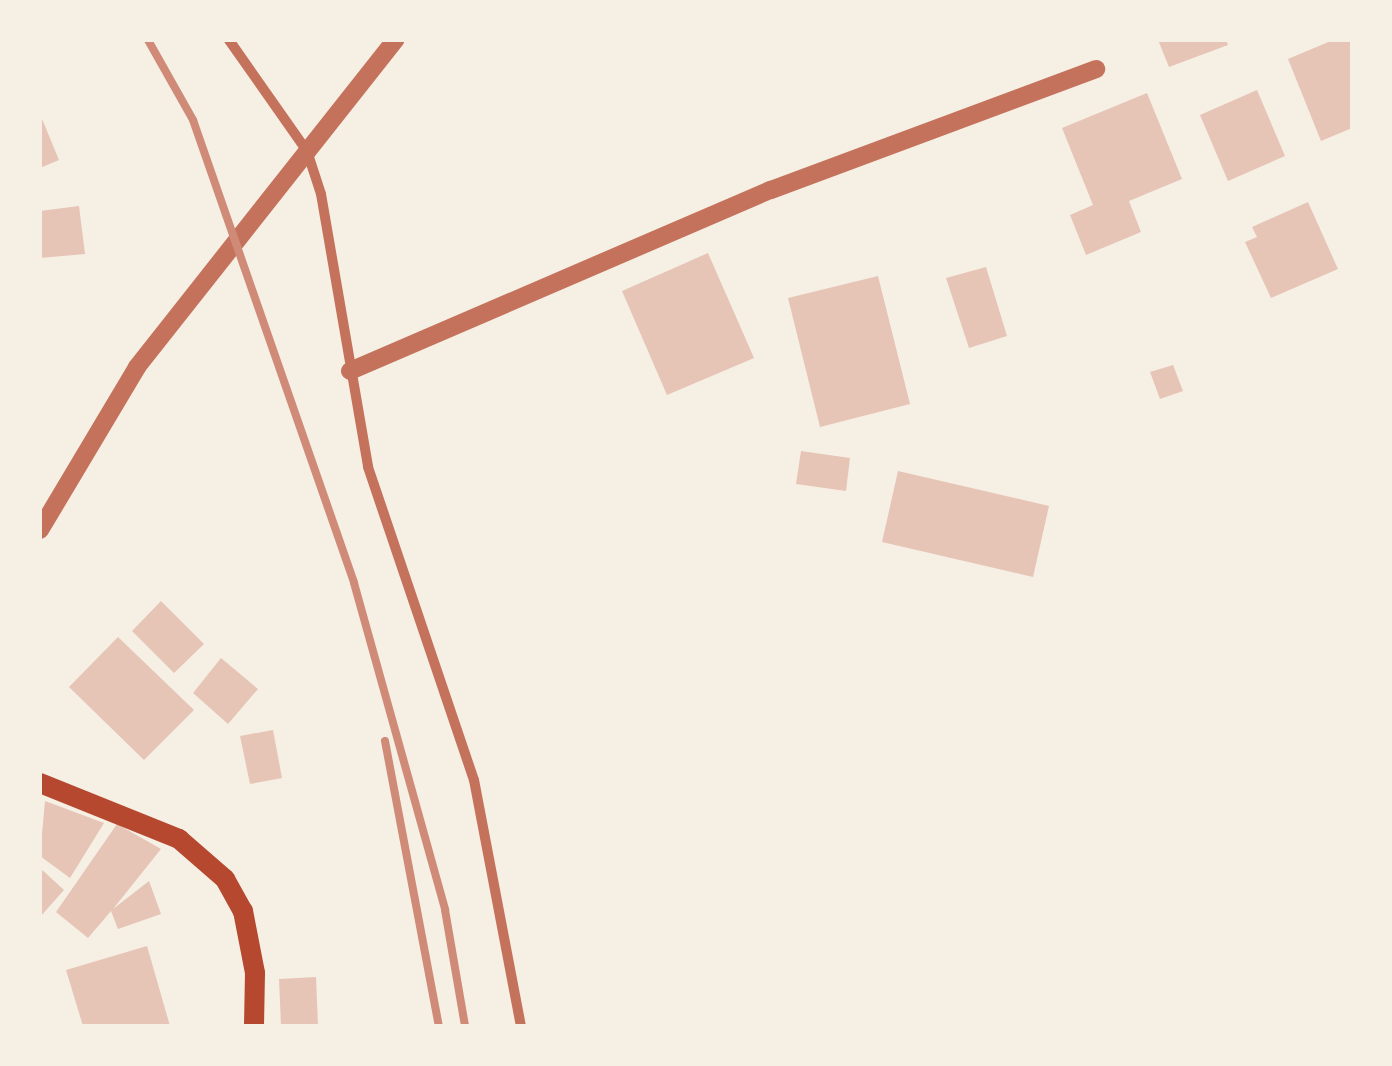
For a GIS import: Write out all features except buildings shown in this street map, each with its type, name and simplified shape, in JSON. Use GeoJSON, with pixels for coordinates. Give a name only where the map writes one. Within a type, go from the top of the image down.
{"type":"FeatureCollection","features":[{"type":"Feature","properties":{"kind":"main road"},"geometry":{"type":"LineString","coordinates":[[40,783],[179,839],[225,879],[255,973],[254,1026]]}},
{"type":"Feature","properties":{"kind":"street"},"geometry":{"type":"LineString","coordinates":[[230,40],[308,151],[368,467],[474,780],[521,1026]]}},
{"type":"Feature","properties":{"kind":"street"},"geometry":{"type":"LineString","coordinates":[[40,530],[137,367],[396,40]]}},
{"type":"Feature","properties":{"kind":"street"},"geometry":{"type":"LineString","coordinates":[[350,371],[771,190],[1096,69]]}},
{"type":"Feature","properties":{"kind":"railway"},"geometry":{"type":"LineString","coordinates":[[148,40],[193,120],[354,583],[445,910],[465,1026]]}},
{"type":"Feature","properties":{"kind":"railway"},"geometry":{"type":"LineString","coordinates":[[385,741],[439,1026]]}}]}
